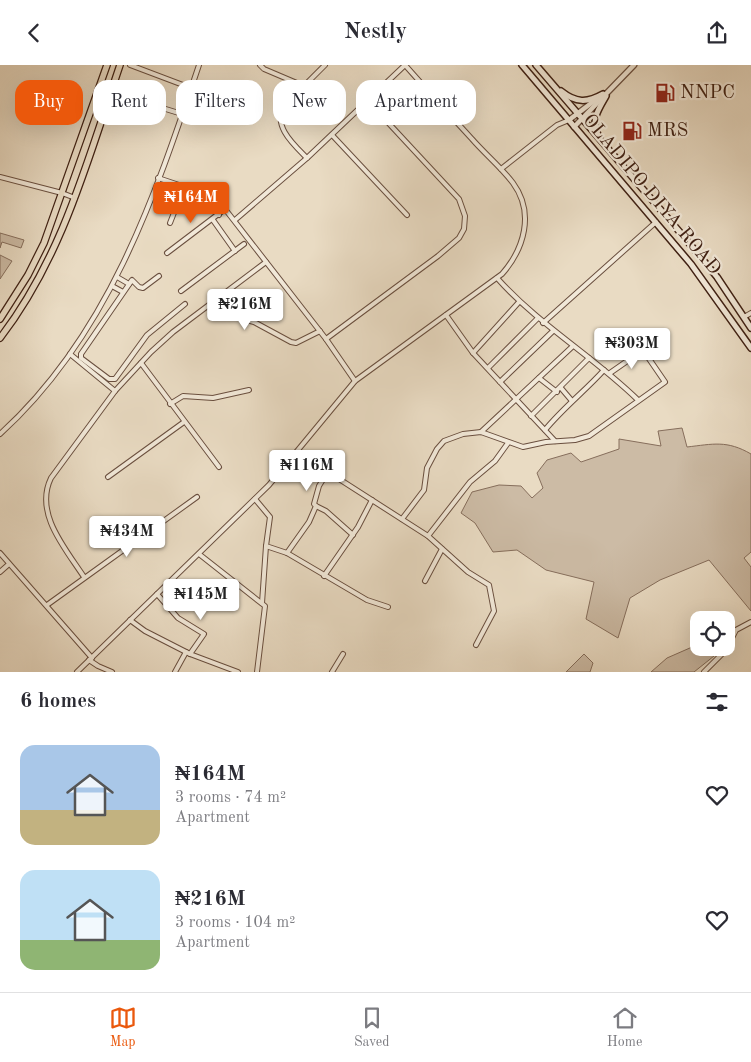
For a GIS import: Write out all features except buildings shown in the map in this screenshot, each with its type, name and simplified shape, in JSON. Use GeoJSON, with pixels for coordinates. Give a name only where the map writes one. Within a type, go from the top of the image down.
{"type":"FeatureCollection","features":[{"type":"Feature","properties":{"kind":"main road"},"geometry":{"type":"LineString","coordinates":[[0,319],[34,264],[44,243],[107,65]]}},
{"type":"Feature","properties":{"kind":"main road"},"geometry":{"type":"LineString","coordinates":[[0,338],[41,274],[75,198],[120,65]]}},
{"type":"Feature","properties":{"kind":"main road","name":"OLADIPO DIYA ROAD"},"geometry":{"type":"LineString","coordinates":[[522,65],[701,277],[751,348]]}},
{"type":"Feature","properties":{"kind":"main road","name":"OLADIPO DIYA ROAD"},"geometry":{"type":"LineString","coordinates":[[536,65],[700,257],[751,328]]}},
{"type":"Feature","properties":{"kind":"main road"},"geometry":{"type":"LineString","coordinates":[[551,82],[577,101],[588,101],[606,93]]}},
{"type":"Feature","properties":{"kind":"main road"},"geometry":{"type":"LineString","coordinates":[[606,93],[596,111],[595,125],[608,150]]}},
{"type":"Feature","properties":{"kind":"street"},"geometry":{"type":"LineString","coordinates":[[130,65],[176,82]]}},
{"type":"Feature","properties":{"kind":"street"},"geometry":{"type":"LineString","coordinates":[[194,80],[199,65]]}},
{"type":"Feature","properties":{"kind":"street"},"geometry":{"type":"LineString","coordinates":[[260,65],[264,69],[290,80]]}},
{"type":"Feature","properties":{"kind":"street"},"geometry":{"type":"LineString","coordinates":[[310,80],[325,65]]}},
{"type":"Feature","properties":{"kind":"street"},"geometry":{"type":"LineString","coordinates":[[77,672],[255,499],[297,452],[355,381],[497,278],[516,257],[525,229],[524,208],[518,191],[405,65],[390,80]]}},
{"type":"Feature","properties":{"kind":"street"},"geometry":{"type":"LineString","coordinates":[[574,127],[583,120],[634,65]]}},
{"type":"Feature","properties":{"kind":"street"},"geometry":{"type":"LineString","coordinates":[[500,169],[557,125],[569,120],[606,93]]}},
{"type":"Feature","properties":{"kind":"street"},"geometry":{"type":"LineString","coordinates":[[235,220],[307,158],[356,112]]}},
{"type":"Feature","properties":{"kind":"street"},"geometry":{"type":"LineString","coordinates":[[0,434],[40,392],[70,354],[112,286],[134,243],[178,125]]}},
{"type":"Feature","properties":{"kind":"street"},"geometry":{"type":"LineString","coordinates":[[283,125],[288,139],[307,158]]}},
{"type":"Feature","properties":{"kind":"street"},"geometry":{"type":"LineString","coordinates":[[326,339],[438,256],[460,237],[464,227],[465,216],[459,199],[390,125]]}},
{"type":"Feature","properties":{"kind":"street"},"geometry":{"type":"LineString","coordinates":[[332,135],[407,215]]}},
{"type":"Feature","properties":{"kind":"street"},"geometry":{"type":"LineString","coordinates":[[0,177],[75,198]]}},
{"type":"Feature","properties":{"kind":"street"},"geometry":{"type":"LineString","coordinates":[[158,178],[194,190],[225,209],[320,331],[355,381]]}},
{"type":"Feature","properties":{"kind":"street"},"geometry":{"type":"LineString","coordinates":[[170,223],[179,200],[184,196],[200,201],[218,215]]}},
{"type":"Feature","properties":{"kind":"street"},"geometry":{"type":"LineString","coordinates":[[167,253],[213,220],[225,209]]}},
{"type":"Feature","properties":{"kind":"street"},"geometry":{"type":"LineString","coordinates":[[213,220],[235,251]]}},
{"type":"Feature","properties":{"kind":"street"},"geometry":{"type":"LineString","coordinates":[[543,323],[656,222]]}},
{"type":"Feature","properties":{"kind":"street"},"geometry":{"type":"LineString","coordinates":[[181,291],[244,244]]}},
{"type":"Feature","properties":{"kind":"street"},"geometry":{"type":"LineString","coordinates":[[84,577],[54,530],[46,509],[45,491],[60,463],[115,391],[141,363],[173,332],[217,297],[266,262]]}},
{"type":"Feature","properties":{"kind":"street"},"geometry":{"type":"LineString","coordinates":[[159,276],[144,288],[139,287],[132,280],[80,356],[112,380],[147,335],[185,304]]}},
{"type":"Feature","properties":{"kind":"street"},"geometry":{"type":"LineString","coordinates":[[117,277],[129,284]]}},
{"type":"Feature","properties":{"kind":"street"},"geometry":{"type":"LineString","coordinates":[[497,278],[519,302],[543,323],[610,373],[638,400]]}},
{"type":"Feature","properties":{"kind":"street"},"geometry":{"type":"LineString","coordinates":[[112,286],[124,292]]}},
{"type":"Feature","properties":{"kind":"street"},"geometry":{"type":"LineString","coordinates":[[217,297],[236,317],[254,322],[291,342],[296,343],[320,331]]}},
{"type":"Feature","properties":{"kind":"street"},"geometry":{"type":"LineString","coordinates":[[473,353],[519,302]]}},
{"type":"Feature","properties":{"kind":"street"},"geometry":{"type":"LineString","coordinates":[[744,317],[751,313]]}},
{"type":"Feature","properties":{"kind":"street"},"geometry":{"type":"LineString","coordinates":[[446,315],[473,353],[555,441]]}},
{"type":"Feature","properties":{"kind":"street"},"geometry":{"type":"LineString","coordinates":[[488,368],[538,318]]}},
{"type":"Feature","properties":{"kind":"street"},"geometry":{"type":"LineString","coordinates":[[500,381],[553,331]]}},
{"type":"Feature","properties":{"kind":"street"},"geometry":{"type":"LineString","coordinates":[[610,373],[653,343]]}},
{"type":"Feature","properties":{"kind":"street"},"geometry":{"type":"LineString","coordinates":[[481,432],[573,346]]}},
{"type":"Feature","properties":{"kind":"street"},"geometry":{"type":"LineString","coordinates":[[402,519],[424,490],[427,468],[444,441],[462,434],[481,432],[523,447],[555,441],[575,440],[589,436],[665,382],[643,351]]}},
{"type":"Feature","properties":{"kind":"street"},"geometry":{"type":"LineString","coordinates":[[70,354],[115,391]]}},
{"type":"Feature","properties":{"kind":"street"},"geometry":{"type":"LineString","coordinates":[[531,416],[589,358]]}},
{"type":"Feature","properties":{"kind":"street"},"geometry":{"type":"LineString","coordinates":[[141,363],[219,467]]}},
{"type":"Feature","properties":{"kind":"street"},"geometry":{"type":"LineString","coordinates":[[545,430],[604,370]]}},
{"type":"Feature","properties":{"kind":"street"},"geometry":{"type":"LineString","coordinates":[[539,378],[557,392]]}},
{"type":"Feature","properties":{"kind":"street"},"geometry":{"type":"LineString","coordinates":[[561,388],[572,401]]}},
{"type":"Feature","properties":{"kind":"street"},"geometry":{"type":"LineString","coordinates":[[170,403],[183,396],[213,397],[249,390]]}},
{"type":"Feature","properties":{"kind":"street"},"geometry":{"type":"LineString","coordinates":[[108,477],[184,422]]}},
{"type":"Feature","properties":{"kind":"street"},"geometry":{"type":"LineString","coordinates":[[428,535],[470,482],[495,461],[508,443]]}},
{"type":"Feature","properties":{"kind":"street"},"geometry":{"type":"LineString","coordinates":[[297,452],[327,473],[428,535],[442,549],[490,587],[494,611],[476,645]]}},
{"type":"Feature","properties":{"kind":"street"},"geometry":{"type":"LineString","coordinates":[[287,553],[309,522],[316,506],[314,503],[317,491],[327,473]]}},
{"type":"Feature","properties":{"kind":"street"},"geometry":{"type":"LineString","coordinates":[[47,605],[197,497]]}},
{"type":"Feature","properties":{"kind":"street"},"geometry":{"type":"LineString","coordinates":[[255,499],[270,517],[262,603]]}},
{"type":"Feature","properties":{"kind":"street"},"geometry":{"type":"LineString","coordinates":[[324,576],[353,535],[372,500]]}},
{"type":"Feature","properties":{"kind":"street"},"geometry":{"type":"LineString","coordinates":[[316,506],[326,511],[353,535]]}},
{"type":"Feature","properties":{"kind":"street"},"geometry":{"type":"LineString","coordinates":[[266,546],[287,553],[367,601],[388,607]]}},
{"type":"Feature","properties":{"kind":"street"},"geometry":{"type":"LineString","coordinates":[[425,581],[442,549]]}},
{"type":"Feature","properties":{"kind":"street"},"geometry":{"type":"LineString","coordinates":[[0,553],[47,605],[91,659],[98,666],[112,672]]}},
{"type":"Feature","properties":{"kind":"street"},"geometry":{"type":"LineString","coordinates":[[199,555],[262,603],[266,609],[257,672]]}},
{"type":"Feature","properties":{"kind":"street"},"geometry":{"type":"LineString","coordinates":[[0,572],[9,564]]}},
{"type":"Feature","properties":{"kind":"street"},"geometry":{"type":"LineString","coordinates":[[157,595],[178,618],[204,634],[176,671]]}},
{"type":"Feature","properties":{"kind":"street"},"geometry":{"type":"LineString","coordinates":[[130,620],[145,631],[188,653],[238,672]]}},
{"type":"Feature","properties":{"kind":"street"},"geometry":{"type":"LineString","coordinates":[[704,672],[726,650],[736,630],[751,622]]}},
{"type":"Feature","properties":{"kind":"street"},"geometry":{"type":"LineString","coordinates":[[332,672],[344,654]]}},
{"type":"Feature","properties":{"kind":"shaded area"},"geometry":{"type":"Polygon","coordinates":[[[0,233],[24,240],[21,248],[2,242],[0,248],[0,233]]]}},
{"type":"Feature","properties":{"kind":"shaded area"},"geometry":{"type":"Polygon","coordinates":[[[0,255],[12,261],[0,279],[0,255]]]}},
{"type":"Feature","properties":{"kind":"shaded area"},"geometry":{"type":"Polygon","coordinates":[[[682,428],[687,447],[720,444],[735,447],[751,454],[751,552],[744,558],[751,567],[751,611],[709,560],[660,580],[630,598],[618,638],[586,619],[594,582],[546,570],[517,550],[493,552],[475,523],[461,513],[472,492],[499,485],[521,486],[532,498],[543,488],[537,473],[547,460],[571,453],[581,462],[619,449],[619,439],[661,446],[658,431],[682,428]]]}},
{"type":"Feature","properties":{"kind":"shaded area"},"geometry":{"type":"Polygon","coordinates":[[[690,648],[690,656],[714,656],[694,672],[651,672],[667,658],[690,648]]]}},
{"type":"Feature","properties":{"kind":"shaded area"},"geometry":{"type":"Polygon","coordinates":[[[584,654],[593,663],[590,672],[566,672],[584,654]]]}},
{"type":"Feature","properties":{"kind":"place","name":"NNPC"},"geometry":{"type":"Point","coordinates":[665,93]}},
{"type":"Feature","properties":{"kind":"place","name":"MRS"},"geometry":{"type":"Point","coordinates":[632,131]}}]}
